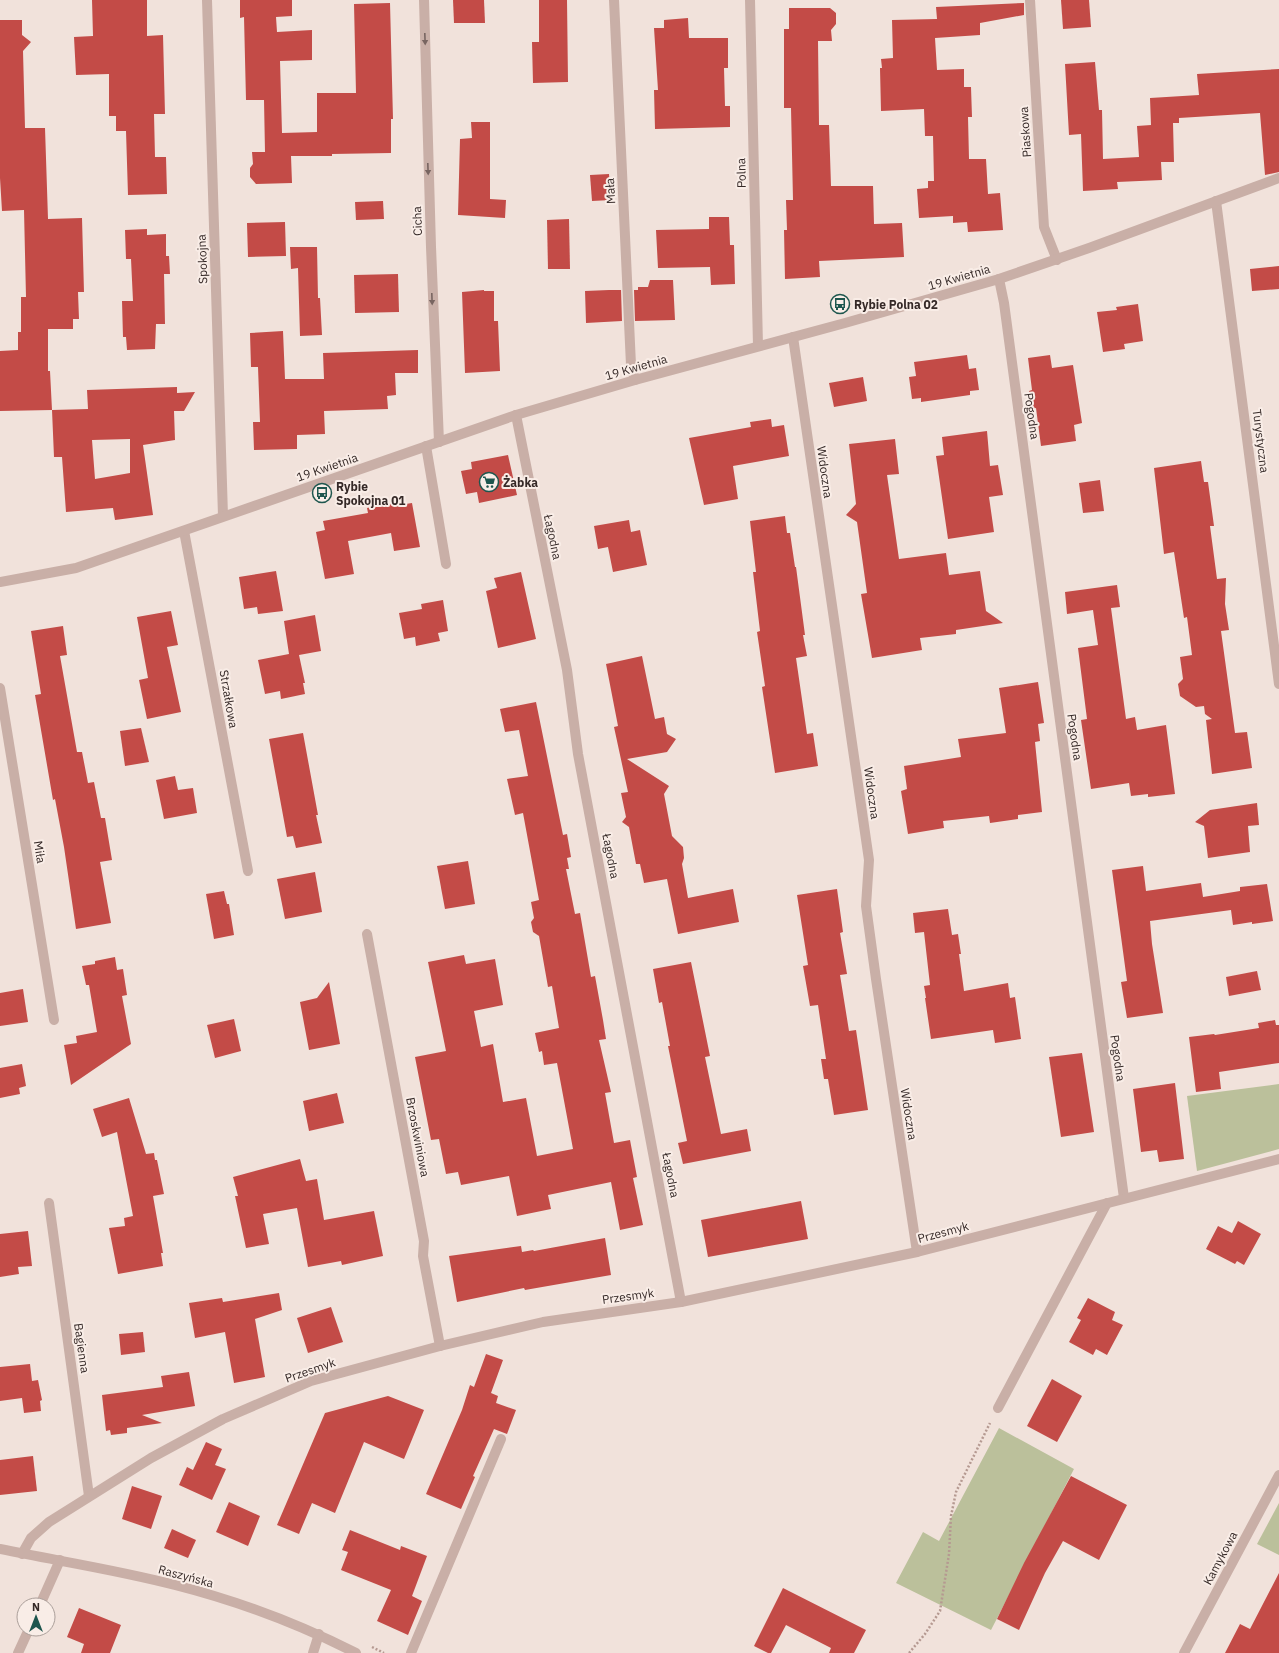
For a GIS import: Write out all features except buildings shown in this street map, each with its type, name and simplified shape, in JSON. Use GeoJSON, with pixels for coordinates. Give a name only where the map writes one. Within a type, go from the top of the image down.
{"type":"FeatureCollection","features":[{"type":"Feature","properties":{"kind":"street","name":"Spokojna"},"geometry":{"type":"LineString","coordinates":[[207,0],[223,516]]}},
{"type":"Feature","properties":{"kind":"street","name":"Cicha"},"geometry":{"type":"LineString","coordinates":[[424,0],[431,247],[439,442]]}},
{"type":"Feature","properties":{"kind":"street","name":"Mała"},"geometry":{"type":"LineString","coordinates":[[614,0],[631,365],[635,380]]}},
{"type":"Feature","properties":{"kind":"street","name":"Polna"},"geometry":{"type":"LineString","coordinates":[[750,0],[758,346]]}},
{"type":"Feature","properties":{"kind":"street","name":"Piaskowa"},"geometry":{"type":"LineString","coordinates":[[1030,0],[1044,226],[1057,260]]}},
{"type":"Feature","properties":{"kind":"street","name":"19 Kwietnia"},"geometry":{"type":"LineString","coordinates":[[0,582],[76,568],[516,415],[635,380],[999,279],[1057,260],[1279,178]]}},
{"type":"Feature","properties":{"kind":"street","name":"Turystyczna"},"geometry":{"type":"LineString","coordinates":[[1216,201],[1279,684]]}},
{"type":"Feature","properties":{"kind":"street","name":"Pogodna"},"geometry":{"type":"LineString","coordinates":[[999,279],[1005,311],[1124,1198]]}},
{"type":"Feature","properties":{"kind":"street","name":"Widoczna"},"geometry":{"type":"LineString","coordinates":[[793,337],[869,860],[866,906],[917,1252]]}},
{"type":"Feature","properties":{"kind":"street","name":"Łagodna"},"geometry":{"type":"LineString","coordinates":[[516,415],[566,670],[578,754],[681,1302]]}},
{"type":"Feature","properties":{"kind":"street"},"geometry":{"type":"LineString","coordinates":[[426,446],[446,564]]}},
{"type":"Feature","properties":{"kind":"street","name":"Strzałkowa"},"geometry":{"type":"LineString","coordinates":[[184,531],[248,871]]}},
{"type":"Feature","properties":{"kind":"street","name":"Miła"},"geometry":{"type":"LineString","coordinates":[[0,688],[54,1020]]}},
{"type":"Feature","properties":{"kind":"street","name":"Brzoskwiniowa"},"geometry":{"type":"LineString","coordinates":[[367,934],[424,1241],[423,1256],[440,1346]]}},
{"type":"Feature","properties":{"kind":"street","name":"Przesmyk"},"geometry":{"type":"LineString","coordinates":[[22,1554],[31,1538],[49,1522],[151,1458],[223,1419],[304,1384],[440,1346],[543,1322],[681,1302],[917,1252],[1279,1159]]}},
{"type":"Feature","properties":{"kind":"street","name":"Bagienna"},"geometry":{"type":"LineString","coordinates":[[49,1203],[89,1496]]}},
{"type":"Feature","properties":{"kind":"street"},"geometry":{"type":"LineString","coordinates":[[998,1408],[1107,1203]]}},
{"type":"Feature","properties":{"kind":"street"},"geometry":{"type":"LineString","coordinates":[[411,1653],[501,1439]]}},
{"type":"Feature","properties":{"kind":"street","name":"Kamykowa"},"geometry":{"type":"LineString","coordinates":[[1184,1653],[1279,1475]]}},
{"type":"Feature","properties":{"kind":"street","name":"Raszyńska"},"geometry":{"type":"LineString","coordinates":[[0,1549],[60,1560],[175,1585],[249,1607],[319,1634],[356,1653]]}},
{"type":"Feature","properties":{"kind":"street"},"geometry":{"type":"LineString","coordinates":[[44,1597],[60,1560]]}},
{"type":"Feature","properties":{"kind":"street"},"geometry":{"type":"LineString","coordinates":[[313,1653],[319,1634]]}},
{"type":"Feature","properties":{"kind":"street"},"geometry":{"type":"LineString","coordinates":[[18,1653],[25,1637]]}},
{"type":"Feature","properties":{"kind":"path"},"geometry":{"type":"LineString","coordinates":[[909,1653],[925,1634],[940,1611],[949,1554],[951,1516],[956,1492],[998,1408]]}},
{"type":"Feature","properties":{"kind":"green space"},"geometry":{"type":"Polygon","coordinates":[[[1279,1084],[1279,1149],[1197,1171],[1187,1096],[1279,1084]]]}},
{"type":"Feature","properties":{"kind":"green space"},"geometry":{"type":"Polygon","coordinates":[[[999,1428],[1074,1469],[991,1630],[896,1583],[923,1532],[939,1541],[999,1428]]]}},
{"type":"Feature","properties":{"kind":"green space"},"geometry":{"type":"Polygon","coordinates":[[[1279,1503],[1279,1555],[1257,1544],[1279,1503]]]}},
{"type":"Feature","properties":{"kind":"place","name":"Rybie Polna 02"},"geometry":{"type":"Point","coordinates":[840,304]}},
{"type":"Feature","properties":{"kind":"place","name":"Żabka"},"geometry":{"type":"Point","coordinates":[489,482]}},
{"type":"Feature","properties":{"kind":"place","name":"Rybie Spokojna 01"},"geometry":{"type":"Point","coordinates":[322,493]}}]}
